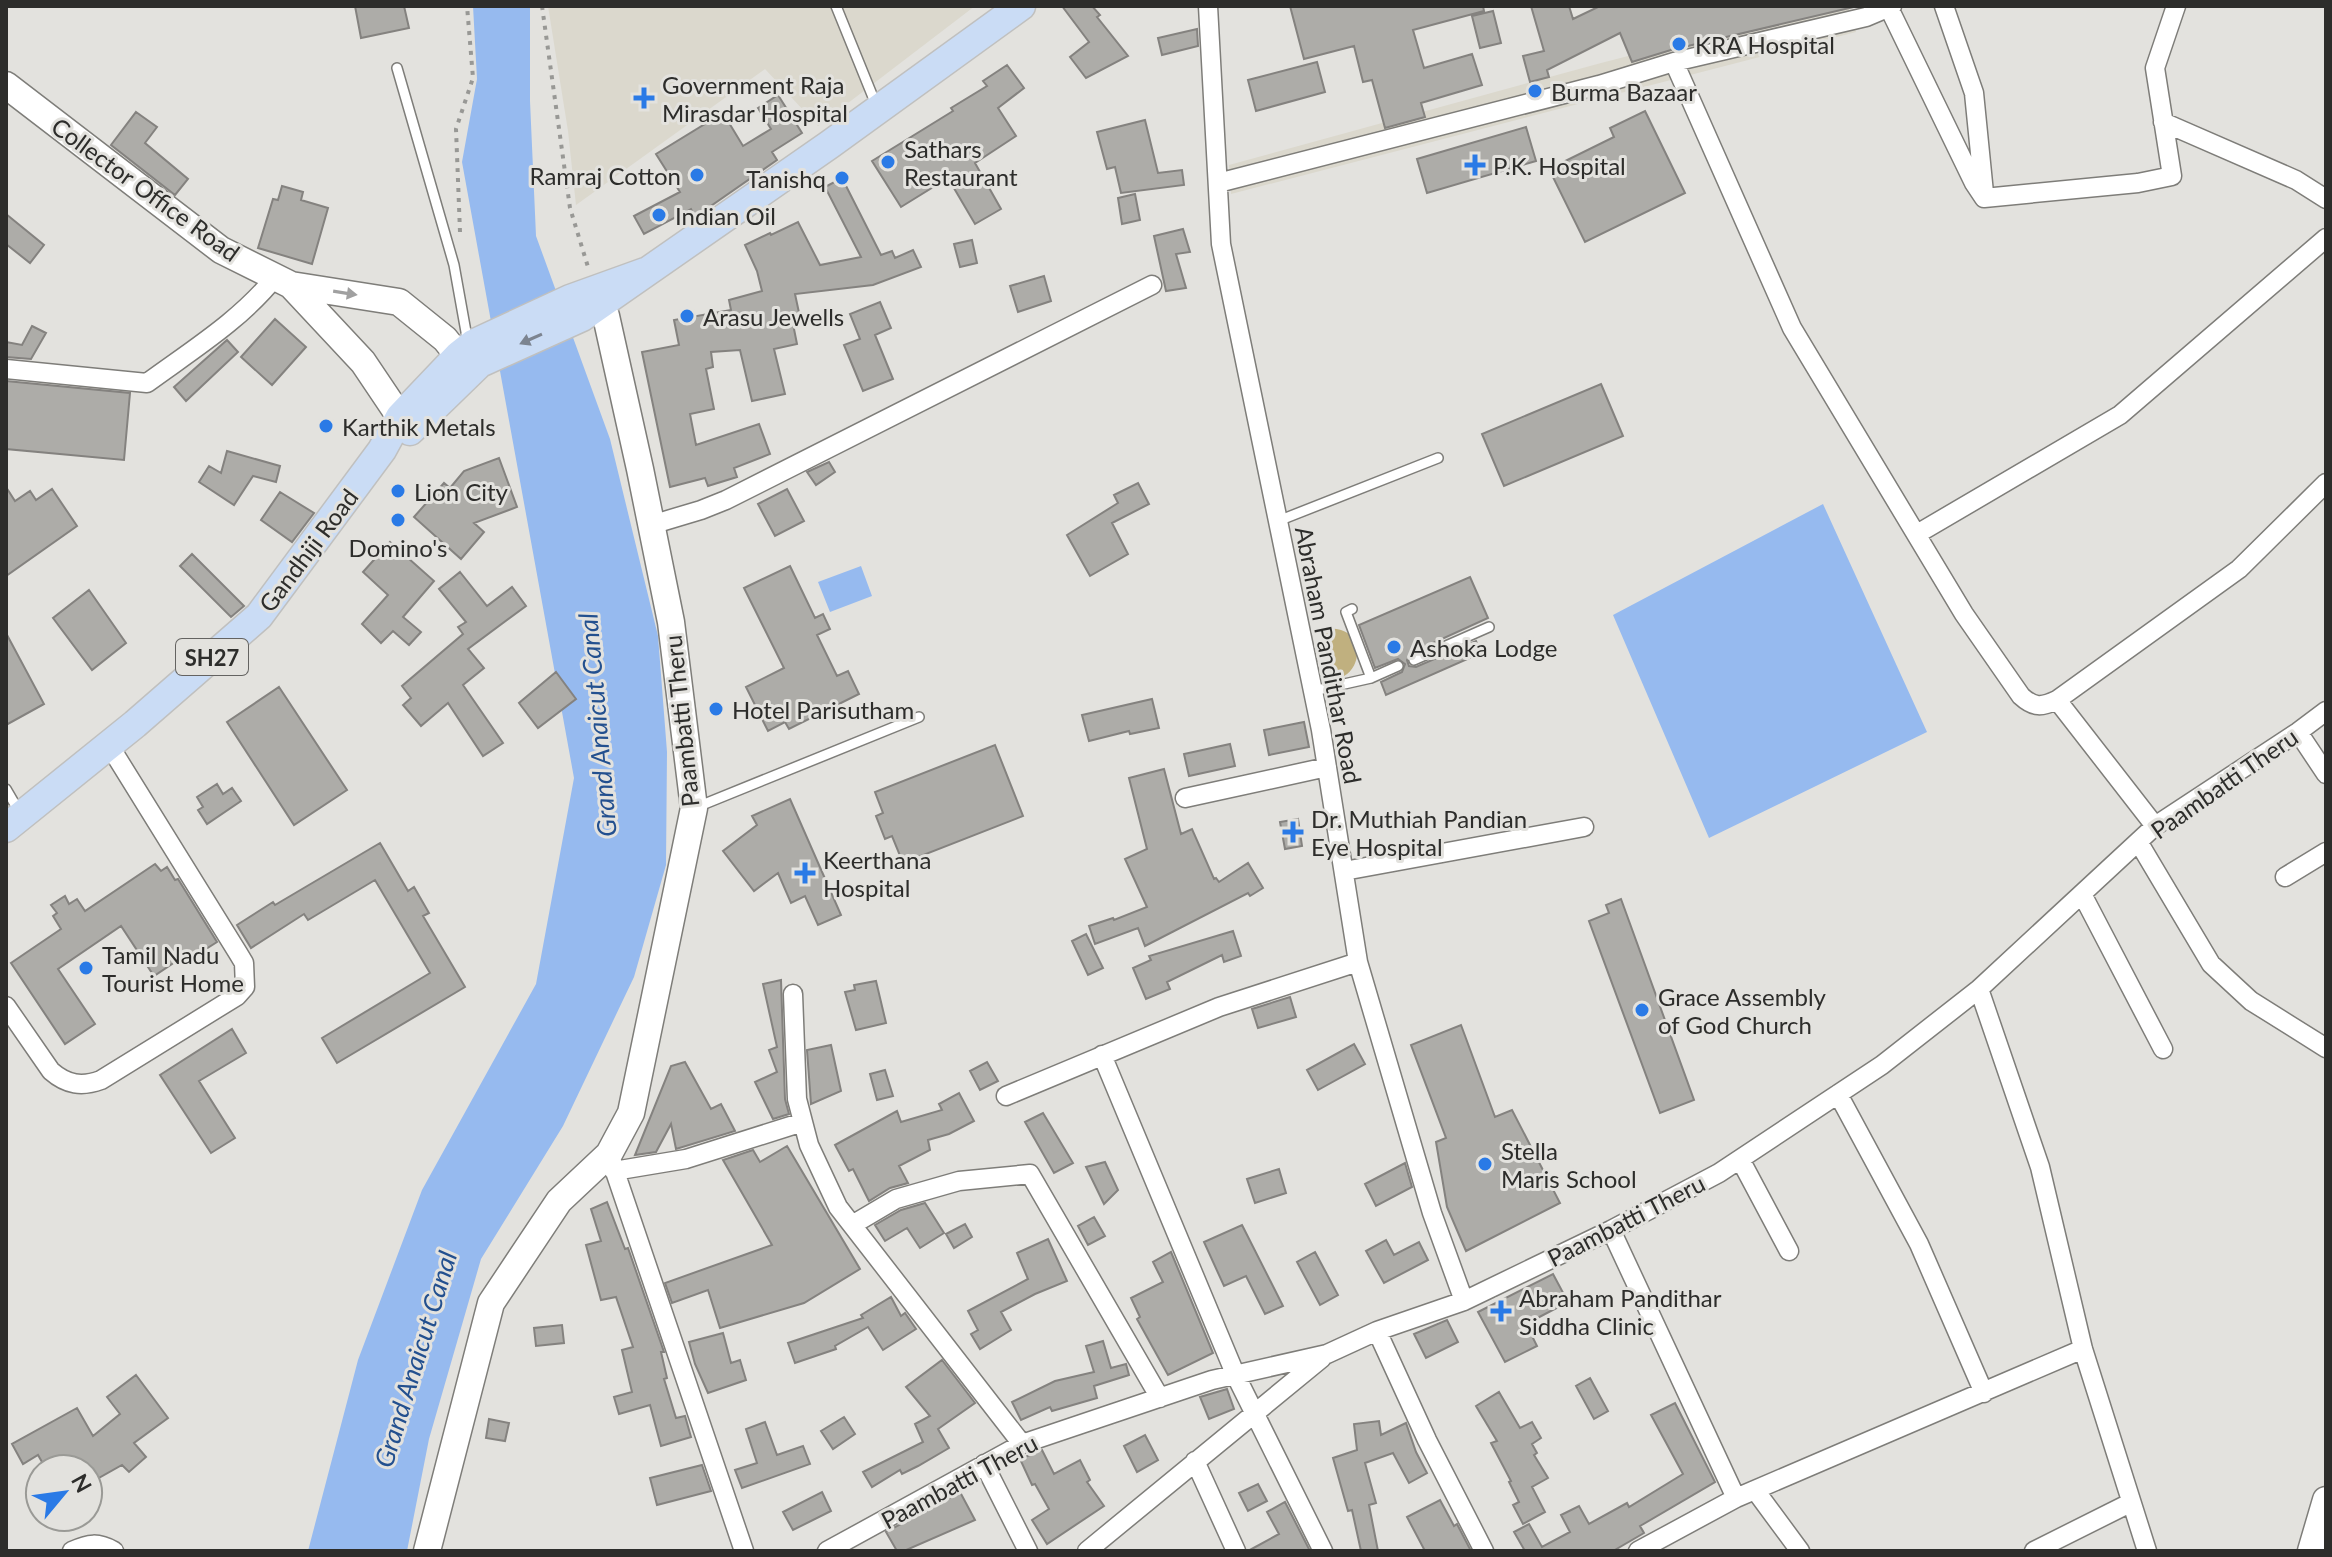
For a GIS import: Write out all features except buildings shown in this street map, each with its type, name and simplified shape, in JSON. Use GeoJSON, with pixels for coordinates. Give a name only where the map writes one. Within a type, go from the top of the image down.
{"type":"FeatureCollection","features":[{"type":"Feature","properties":{"kind":"main road","name":"SH27"},"geometry":{"type":"LineString","coordinates":[[470,356],[588,305],[645,272],[1021,6]]}},
{"type":"Feature","properties":{"kind":"main road","name":"Gandhiji Road"},"geometry":{"type":"LineString","coordinates":[[14,822],[259,616],[382,450],[470,356]]}},
{"type":"Feature","properties":{"kind":"street","name":"Abraham Pandithar Road"},"geometry":{"type":"LineString","coordinates":[[1208,6],[1221,244],[1313,691],[1358,962],[1432,1213],[1464,1301]]}},
{"type":"Feature","properties":{"kind":"street"},"geometry":{"type":"LineString","coordinates":[[1944,6],[1974,93],[1984,198]]}},
{"type":"Feature","properties":{"kind":"street"},"geometry":{"type":"LineString","coordinates":[[1984,198],[2138,183],[2172,176],[2155,68],[2176,6]]}},
{"type":"Feature","properties":{"kind":"street"},"geometry":{"type":"LineString","coordinates":[[1218,183],[1599,85],[1674,62],[1866,17],[1890,7],[1984,198]]}},
{"type":"Feature","properties":{"kind":"street"},"geometry":{"type":"LineString","coordinates":[[1674,62],[1792,328],[1964,614],[2021,696],[2030,704],[2042,707],[2057,700],[2239,569],[2326,483]]}},
{"type":"Feature","properties":{"kind":"street","name":"Collector Office Road"},"geometry":{"type":"LineString","coordinates":[[6,85],[221,250],[284,280],[399,302],[470,356]]}},
{"type":"Feature","properties":{"kind":"street"},"geometry":{"type":"LineString","coordinates":[[2163,122],[2296,180],[2326,199]]}},
{"type":"Feature","properties":{"kind":"street"},"geometry":{"type":"LineString","coordinates":[[1917,534],[2120,415],[2326,238]]}},
{"type":"Feature","properties":{"kind":"street"},"geometry":{"type":"LineString","coordinates":[[6,369],[147,383],[284,280]]}},
{"type":"Feature","properties":{"kind":"street","name":"Collector Office Road"},"geometry":{"type":"LineString","coordinates":[[284,280],[363,362],[407,423]]}},
{"type":"Feature","properties":{"kind":"street"},"geometry":{"type":"LineString","coordinates":[[651,525],[726,500],[1152,285]]}},
{"type":"Feature","properties":{"kind":"street","name":"Paambatti Theru"},"geometry":{"type":"LineString","coordinates":[[427,1551],[491,1303],[559,1201],[612,1162],[631,1113],[694,808],[671,622],[651,525],[588,305]]}},
{"type":"Feature","properties":{"kind":"street"},"geometry":{"type":"LineString","coordinates":[[2057,700],[2155,826]]}},
{"type":"Feature","properties":{"kind":"street","name":"Paambatti Theru"},"geometry":{"type":"LineString","coordinates":[[827,1551],[1022,1444],[1212,1380],[1327,1354],[1377,1331],[1464,1301],[1611,1230],[1719,1173],[1882,1065],[1979,989],[2155,826],[2326,711]]}},
{"type":"Feature","properties":{"kind":"street"},"geometry":{"type":"LineString","coordinates":[[2298,732],[2326,774]]}},
{"type":"Feature","properties":{"kind":"street"},"geometry":{"type":"LineString","coordinates":[[6,1006],[51,1071],[60,1079],[87,1085],[101,1080],[196,1022],[237,996],[245,987],[244,963],[109,745]]}},
{"type":"Feature","properties":{"kind":"street"},"geometry":{"type":"LineString","coordinates":[[1185,798],[1327,767]]}},
{"type":"Feature","properties":{"kind":"street"},"geometry":{"type":"LineString","coordinates":[[1344,871],[1584,827]]}},
{"type":"Feature","properties":{"kind":"street"},"geometry":{"type":"LineString","coordinates":[[2139,843],[2211,964],[2251,1001],[2326,1048]]}},
{"type":"Feature","properties":{"kind":"street"},"geometry":{"type":"LineString","coordinates":[[2285,877],[2326,852]]}},
{"type":"Feature","properties":{"kind":"street"},"geometry":{"type":"LineString","coordinates":[[2082,894],[2163,1049]]}},
{"type":"Feature","properties":{"kind":"street"},"geometry":{"type":"LineString","coordinates":[[1006,1096],[1219,1007],[1358,962]]}},
{"type":"Feature","properties":{"kind":"street"},"geometry":{"type":"LineString","coordinates":[[1979,989],[2040,1167],[2083,1349],[2147,1551]]}},
{"type":"Feature","properties":{"kind":"street"},"geometry":{"type":"LineString","coordinates":[[793,994],[797,1099],[809,1145],[838,1207],[1022,1444]]}},
{"type":"Feature","properties":{"kind":"street"},"geometry":{"type":"LineString","coordinates":[[1102,1055],[1236,1376],[1323,1551]]}},
{"type":"Feature","properties":{"kind":"street"},"geometry":{"type":"LineString","coordinates":[[1838,1094],[1919,1244],[1984,1393]]}},
{"type":"Feature","properties":{"kind":"street"},"geometry":{"type":"LineString","coordinates":[[744,1551],[612,1162],[686,1159],[741,1139],[803,1122]]}},
{"type":"Feature","properties":{"kind":"street"},"geometry":{"type":"LineString","coordinates":[[1740,1159],[1789,1251]]}},
{"type":"Feature","properties":{"kind":"street"},"geometry":{"type":"LineString","coordinates":[[852,1225],[896,1199],[959,1181],[1030,1174],[1160,1398]]}},
{"type":"Feature","properties":{"kind":"street"},"geometry":{"type":"LineString","coordinates":[[1611,1230],[1736,1498]]}},
{"type":"Feature","properties":{"kind":"street"},"geometry":{"type":"LineString","coordinates":[[1377,1331],[1427,1440],[1484,1551]]}},
{"type":"Feature","properties":{"kind":"street"},"geometry":{"type":"LineString","coordinates":[[1638,1551],[1736,1498],[2083,1349]]}},
{"type":"Feature","properties":{"kind":"street"},"geometry":{"type":"LineString","coordinates":[[1094,1549],[1195,1461],[1256,1415],[1327,1354]]}},
{"type":"Feature","properties":{"kind":"street"},"geometry":{"type":"LineString","coordinates":[[1195,1461],[1236,1551]]}},
{"type":"Feature","properties":{"kind":"street"},"geometry":{"type":"LineString","coordinates":[[984,1464],[1028,1551]]}},
{"type":"Feature","properties":{"kind":"street"},"geometry":{"type":"LineString","coordinates":[[1755,1490],[1800,1551]]}},
{"type":"Feature","properties":{"kind":"street"},"geometry":{"type":"LineString","coordinates":[[2311,1551],[2326,1500]]}},
{"type":"Feature","properties":{"kind":"street"},"geometry":{"type":"LineString","coordinates":[[2034,1551],[2130,1503]]}},
{"type":"Feature","properties":{"kind":"street"},"geometry":{"type":"LineString","coordinates":[[72,1551],[87,1544],[101,1544],[114,1551]]}},
{"type":"Feature","properties":{"kind":"lane"},"geometry":{"type":"LineString","coordinates":[[836,6],[878,110]]}},
{"type":"Feature","properties":{"kind":"lane"},"geometry":{"type":"LineString","coordinates":[[397,68],[454,265],[470,356]]}},
{"type":"Feature","properties":{"kind":"lane"},"geometry":{"type":"LineString","coordinates":[[1278,521],[1438,458]]}},
{"type":"Feature","properties":{"kind":"lane"},"geometry":{"type":"LineString","coordinates":[[1352,609],[1346,612],[1371,678]]}},
{"type":"Feature","properties":{"kind":"lane"},"geometry":{"type":"LineString","coordinates":[[1414,660],[1489,627]]}},
{"type":"Feature","properties":{"kind":"lane"},"geometry":{"type":"LineString","coordinates":[[1313,691],[1371,678],[1398,666]]}},
{"type":"Feature","properties":{"kind":"lane"},"geometry":{"type":"LineString","coordinates":[[694,808],[919,717]]}},
{"type":"Feature","properties":{"kind":"lane"},"geometry":{"type":"LineString","coordinates":[[6,789],[14,822]]}},
{"type":"Feature","properties":{"kind":"path"},"geometry":{"type":"LineString","coordinates":[[461,240],[456,129],[473,78],[467,6]]}},
{"type":"Feature","properties":{"kind":"path"},"geometry":{"type":"LineString","coordinates":[[542,6],[570,208],[588,305]]}},
{"type":"Feature","properties":{"kind":"shaded area","name":"Government Raja Mirasdar Hospital"},"geometry":{"type":"Polygon","coordinates":[[[548,6],[975,6],[818,126],[765,69],[576,205],[548,6]]]}},
{"type":"Feature","properties":{"kind":"shaded area"},"geometry":{"type":"Polygon","coordinates":[[[1823,6],[1848,6],[1856,32],[1231,194],[1229,165],[1823,6]]]}},
{"type":"Feature","properties":{"kind":"shaded area"},"geometry":{"type":"Polygon","coordinates":[[[1322,629],[1341,630],[1353,638],[1356,659],[1343,677],[1332,678],[1322,629]]]}},
{"type":"Feature","properties":{"kind":"water","name":"Grand Anaicut Canal"},"geometry":{"type":"Polygon","coordinates":[[[473,6],[530,6],[530,101],[536,236],[610,439],[658,636],[667,752],[666,865],[634,977],[563,1126],[481,1259],[429,1439],[407,1551],[308,1551],[358,1360],[422,1190],[536,984],[574,778],[462,162],[477,79],[473,6]]]}},
{"type":"Feature","properties":{"kind":"water"},"geometry":{"type":"Polygon","coordinates":[[[1823,504],[1927,732],[1709,838],[1613,615],[1823,504]]]}},
{"type":"Feature","properties":{"kind":"water"},"geometry":{"type":"Polygon","coordinates":[[[861,566],[872,596],[830,612],[818,582],[861,566]]]}},
{"type":"Feature","properties":{"kind":"place","name":"KRA Hospital"},"geometry":{"type":"Point","coordinates":[1679,44]}},
{"type":"Feature","properties":{"kind":"place","name":"Burma Bazaar"},"geometry":{"type":"Point","coordinates":[1535,91]}},
{"type":"Feature","properties":{"kind":"place","name":"Government Raja Mirasdar Hospital"},"geometry":{"type":"Point","coordinates":[644,98]}},
{"type":"Feature","properties":{"kind":"place","name":"Sathars Restaurant"},"geometry":{"type":"Point","coordinates":[888,162]}},
{"type":"Feature","properties":{"kind":"place","name":"P.K. Hospital"},"geometry":{"type":"Point","coordinates":[1475,165]}},
{"type":"Feature","properties":{"kind":"place","name":"Ramraj Cotton"},"geometry":{"type":"Point","coordinates":[697,175]}},
{"type":"Feature","properties":{"kind":"place","name":"Tanishq"},"geometry":{"type":"Point","coordinates":[842,178]}},
{"type":"Feature","properties":{"kind":"place","name":"Indian Oil"},"geometry":{"type":"Point","coordinates":[659,215]}},
{"type":"Feature","properties":{"kind":"place","name":"Arasu Jewells"},"geometry":{"type":"Point","coordinates":[687,316]}},
{"type":"Feature","properties":{"kind":"place","name":"Karthik Metals"},"geometry":{"type":"Point","coordinates":[326,426]}},
{"type":"Feature","properties":{"kind":"place","name":"Lion City"},"geometry":{"type":"Point","coordinates":[398,491]}},
{"type":"Feature","properties":{"kind":"place","name":"Domino's"},"geometry":{"type":"Point","coordinates":[398,520]}},
{"type":"Feature","properties":{"kind":"place","name":"Ashoka Lodge"},"geometry":{"type":"Point","coordinates":[1394,647]}},
{"type":"Feature","properties":{"kind":"place","name":"Hotel Parisutham"},"geometry":{"type":"Point","coordinates":[716,709]}},
{"type":"Feature","properties":{"kind":"place","name":"Dr. Muthiah Pandian Eye Hospital"},"geometry":{"type":"Point","coordinates":[1293,832]}},
{"type":"Feature","properties":{"kind":"place","name":"Keerthana Hospital"},"geometry":{"type":"Point","coordinates":[805,873]}},
{"type":"Feature","properties":{"kind":"place","name":"Tamil Nadu Tourist Home"},"geometry":{"type":"Point","coordinates":[86,968]}},
{"type":"Feature","properties":{"kind":"place","name":"Grace Assembly of God Church"},"geometry":{"type":"Point","coordinates":[1642,1010]}},
{"type":"Feature","properties":{"kind":"place","name":"Stella Maris School"},"geometry":{"type":"Point","coordinates":[1485,1164]}},
{"type":"Feature","properties":{"kind":"place","name":"Abraham Pandithar Siddha Clinic"},"geometry":{"type":"Point","coordinates":[1501,1311]}}]}
